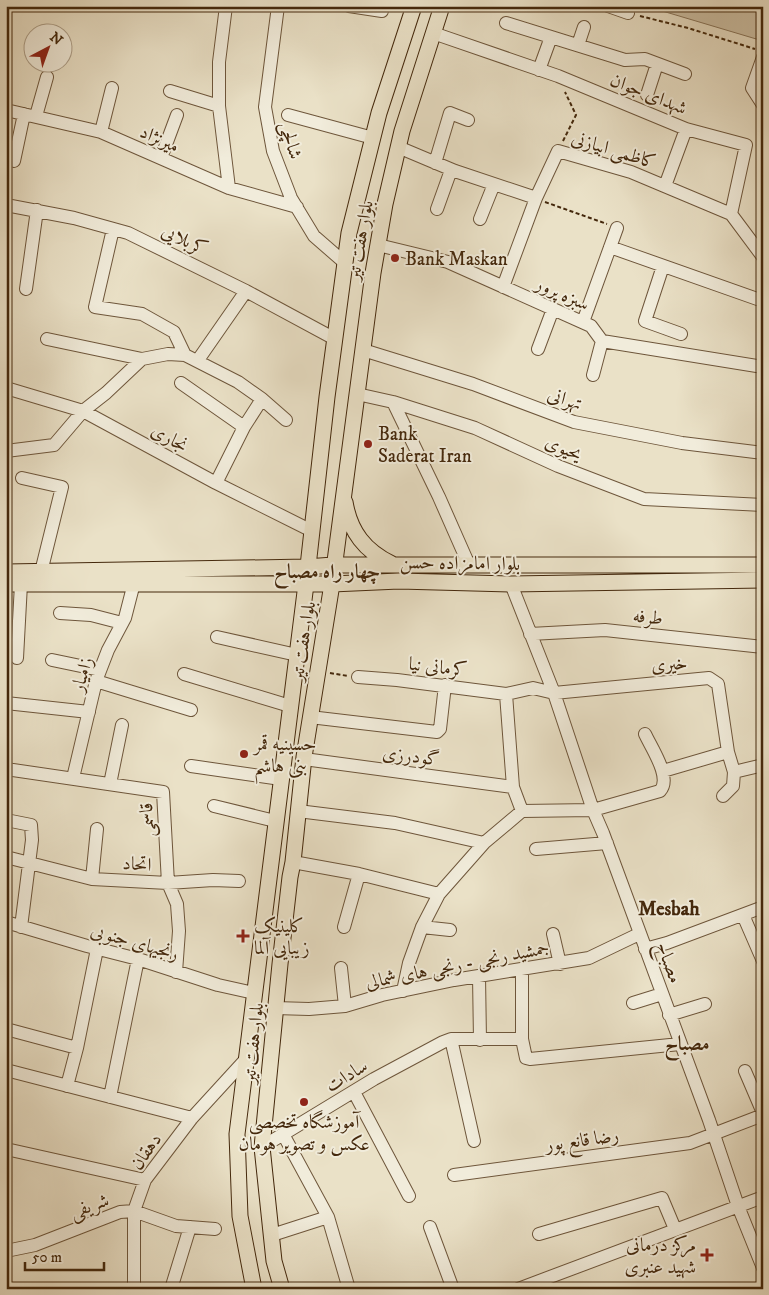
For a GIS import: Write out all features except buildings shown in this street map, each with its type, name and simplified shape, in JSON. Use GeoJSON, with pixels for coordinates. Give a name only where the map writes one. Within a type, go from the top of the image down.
{"type":"FeatureCollection","features":[{"type":"Feature","properties":{"kind":"main road","name":"بلوار هفت تیر"},"geometry":{"type":"LineString","coordinates":[[254,1289],[240,1216],[237,1134],[275,820],[349,233],[379,113],[414,6]]}},
{"type":"Feature","properties":{"kind":"main road","name":"بلوار هفت تیر"},"geometry":{"type":"LineString","coordinates":[[282,1289],[274,1261],[262,1147],[275,1008],[304,760],[332,584],[333,565],[385,204],[398,147],[441,7]]}},
{"type":"Feature","properties":{"kind":"main road"},"geometry":{"type":"LineString","coordinates":[[344,490],[350,524],[357,536],[378,557],[393,565]]}},
{"type":"Feature","properties":{"kind":"main road","name":"بلوار امامزاده حسن"},"geometry":{"type":"LineString","coordinates":[[6,572],[333,565],[763,565]]}},
{"type":"Feature","properties":{"kind":"main road","name":"بلوار امامزاده حسن"},"geometry":{"type":"LineString","coordinates":[[13,584],[332,584],[398,581],[511,584],[763,580]]}},
{"type":"Feature","properties":{"kind":"main road"},"geometry":{"type":"LineString","coordinates":[[327,614],[342,592],[359,583]]}},
{"type":"Feature","properties":{"kind":"main road"},"geometry":{"type":"LineString","coordinates":[[269,873],[279,887],[284,885],[292,869]]}},
{"type":"Feature","properties":{"kind":"main road"},"geometry":{"type":"LineString","coordinates":[[263,920],[270,913],[276,911],[285,924]]}},
{"type":"Feature","properties":{"kind":"street"},"geometry":{"type":"LineString","coordinates":[[226,6],[219,62],[219,106],[229,188]]}},
{"type":"Feature","properties":{"kind":"street","name":"شالچی"},"geometry":{"type":"LineString","coordinates":[[278,6],[264,107],[273,151],[291,198],[314,236],[345,263]]}},
{"type":"Feature","properties":{"kind":"street"},"geometry":{"type":"LineString","coordinates":[[349,6],[382,11]]}},
{"type":"Feature","properties":{"kind":"street"},"geometry":{"type":"LineString","coordinates":[[608,6],[628,13]]}},
{"type":"Feature","properties":{"kind":"street","name":"شهدای جوان"},"geometry":{"type":"LineString","coordinates":[[506,23],[625,60],[645,59],[685,74]]}},
{"type":"Feature","properties":{"kind":"street"},"geometry":{"type":"LineString","coordinates":[[578,46],[584,27]]}},
{"type":"Feature","properties":{"kind":"street","name":"شهدای جوان"},"geometry":{"type":"LineString","coordinates":[[433,33],[558,76],[686,129],[746,145],[731,214]]}},
{"type":"Feature","properties":{"kind":"street"},"geometry":{"type":"LineString","coordinates":[[539,70],[551,37]]}},
{"type":"Feature","properties":{"kind":"street"},"geometry":{"type":"LineString","coordinates":[[759,53],[752,88],[763,105]]}},
{"type":"Feature","properties":{"kind":"street"},"geometry":{"type":"LineString","coordinates":[[647,95],[657,64]]}},
{"type":"Feature","properties":{"kind":"street"},"geometry":{"type":"LineString","coordinates":[[14,161],[30,115],[47,77]]}},
{"type":"Feature","properties":{"kind":"street"},"geometry":{"type":"LineString","coordinates":[[101,132],[112,88]]}},
{"type":"Feature","properties":{"kind":"street"},"geometry":{"type":"LineString","coordinates":[[170,91],[219,106]]}},
{"type":"Feature","properties":{"kind":"street","name":"میرنژاد"},"geometry":{"type":"LineString","coordinates":[[6,110],[101,132],[229,188],[297,207]]}},
{"type":"Feature","properties":{"kind":"street"},"geometry":{"type":"LineString","coordinates":[[435,163],[450,114],[468,120]]}},
{"type":"Feature","properties":{"kind":"street"},"geometry":{"type":"LineString","coordinates":[[161,158],[177,115]]}},
{"type":"Feature","properties":{"kind":"street"},"geometry":{"type":"LineString","coordinates":[[288,115],[373,138]]}},
{"type":"Feature","properties":{"kind":"street"},"geometry":{"type":"LineString","coordinates":[[666,186],[686,129]]}},
{"type":"Feature","properties":{"kind":"street"},"geometry":{"type":"LineString","coordinates":[[398,147],[451,170],[536,198]]}},
{"type":"Feature","properties":{"kind":"street","name":"کاظمی ابیازنی"},"geometry":{"type":"LineString","coordinates":[[504,287],[536,198],[558,151],[631,172],[731,214]]}},
{"type":"Feature","properties":{"kind":"street"},"geometry":{"type":"LineString","coordinates":[[437,209],[451,170]]}},
{"type":"Feature","properties":{"kind":"street"},"geometry":{"type":"LineString","coordinates":[[480,219],[494,184]]}},
{"type":"Feature","properties":{"kind":"street","name":"کربلایی"},"geometry":{"type":"LineString","coordinates":[[6,205],[74,218],[128,233],[182,258],[335,339]]}},
{"type":"Feature","properties":{"kind":"street"},"geometry":{"type":"LineString","coordinates":[[26,289],[37,210]]}},
{"type":"Feature","properties":{"kind":"street"},"geometry":{"type":"LineString","coordinates":[[731,214],[763,257]]}},
{"type":"Feature","properties":{"kind":"street"},"geometry":{"type":"LineString","coordinates":[[583,322],[617,228]]}},
{"type":"Feature","properties":{"kind":"street"},"geometry":{"type":"LineString","coordinates":[[114,229],[95,307],[142,314],[174,332],[185,355]]}},
{"type":"Feature","properties":{"kind":"street","name":"سبزه پرور"},"geometry":{"type":"LineString","coordinates":[[378,245],[448,262],[583,322],[590,326],[602,341]]}},
{"type":"Feature","properties":{"kind":"street"},"geometry":{"type":"LineString","coordinates":[[610,247],[763,301]]}},
{"type":"Feature","properties":{"kind":"street"},"geometry":{"type":"LineString","coordinates":[[663,266],[645,321],[681,334]]}},
{"type":"Feature","properties":{"kind":"street"},"geometry":{"type":"LineString","coordinates":[[198,360],[246,291]]}},
{"type":"Feature","properties":{"kind":"street"},"geometry":{"type":"LineString","coordinates":[[538,349],[553,309]]}},
{"type":"Feature","properties":{"kind":"street"},"geometry":{"type":"LineString","coordinates":[[47,339],[142,359],[168,354],[185,355],[238,382],[262,399],[286,420]]}},
{"type":"Feature","properties":{"kind":"street"},"geometry":{"type":"LineString","coordinates":[[593,375],[602,341],[763,367]]}},
{"type":"Feature","properties":{"kind":"street","name":"تهرانی"},"geometry":{"type":"LineString","coordinates":[[363,350],[473,384],[574,422],[682,443],[763,453]]}},
{"type":"Feature","properties":{"kind":"street"},"geometry":{"type":"LineString","coordinates":[[6,451],[54,446],[83,411],[106,393],[142,359]]}},
{"type":"Feature","properties":{"kind":"street"},"geometry":{"type":"LineString","coordinates":[[181,383],[244,427]]}},
{"type":"Feature","properties":{"kind":"street","name":"نجاری"},"geometry":{"type":"LineString","coordinates":[[6,388],[83,411],[216,483],[312,531]]}},
{"type":"Feature","properties":{"kind":"street","name":"یحیوی"},"geometry":{"type":"LineString","coordinates":[[357,394],[393,402],[475,428],[558,466],[644,499],[763,505]]}},
{"type":"Feature","properties":{"kind":"street"},"geometry":{"type":"LineString","coordinates":[[216,483],[244,427],[262,399]]}},
{"type":"Feature","properties":{"kind":"street"},"geometry":{"type":"LineString","coordinates":[[393,402],[439,497],[469,565]]}},
{"type":"Feature","properties":{"kind":"street"},"geometry":{"type":"LineString","coordinates":[[22,478],[62,487],[41,572]]}},
{"type":"Feature","properties":{"kind":"street","name":"زامیار"},"geometry":{"type":"LineString","coordinates":[[73,778],[98,675],[108,650],[125,618],[134,583]]}},
{"type":"Feature","properties":{"kind":"street"},"geometry":{"type":"LineString","coordinates":[[13,584],[17,658]]}},
{"type":"Feature","properties":{"kind":"street","name":"مصباح"},"geometry":{"type":"LineString","coordinates":[[511,584],[554,692],[593,810],[607,843],[714,1134],[738,1206],[763,1268]]}},
{"type":"Feature","properties":{"kind":"street"},"geometry":{"type":"LineString","coordinates":[[60,613],[91,615],[122,623]]}},
{"type":"Feature","properties":{"kind":"street","name":"طرفه"},"geometry":{"type":"LineString","coordinates":[[530,634],[605,630],[763,647]]}},
{"type":"Feature","properties":{"kind":"street"},"geometry":{"type":"LineString","coordinates":[[217,637],[297,655]]}},
{"type":"Feature","properties":{"kind":"street"},"geometry":{"type":"LineString","coordinates":[[52,660],[191,710]]}},
{"type":"Feature","properties":{"kind":"street"},"geometry":{"type":"LineString","coordinates":[[184,674],[290,706]]}},
{"type":"Feature","properties":{"kind":"street","name":"کرمانی نیا"},"geometry":{"type":"LineString","coordinates":[[358,677],[446,685],[506,694],[533,688],[554,692]]}},
{"type":"Feature","properties":{"kind":"street","name":"خیری"},"geometry":{"type":"LineString","coordinates":[[554,692],[709,678],[718,684],[728,752],[734,772]]}},
{"type":"Feature","properties":{"kind":"street"},"geometry":{"type":"LineString","coordinates":[[310,717],[437,732],[440,729],[446,685]]}},
{"type":"Feature","properties":{"kind":"street"},"geometry":{"type":"LineString","coordinates":[[506,694],[513,787],[522,811]]}},
{"type":"Feature","properties":{"kind":"street"},"geometry":{"type":"LineString","coordinates":[[6,703],[89,712]]}},
{"type":"Feature","properties":{"kind":"street"},"geometry":{"type":"LineString","coordinates":[[110,784],[122,725]]}},
{"type":"Feature","properties":{"kind":"street"},"geometry":{"type":"LineString","coordinates":[[403,991],[409,963],[422,927],[439,894],[484,843],[522,811],[593,810],[660,791],[664,787],[663,771],[645,734]]}},
{"type":"Feature","properties":{"kind":"street"},"geometry":{"type":"LineString","coordinates":[[663,771],[728,752]]}},
{"type":"Feature","properties":{"kind":"street","name":"گودرزی"},"geometry":{"type":"LineString","coordinates":[[304,760],[513,787]]}},
{"type":"Feature","properties":{"kind":"street"},"geometry":{"type":"LineString","coordinates":[[723,796],[733,786],[734,772],[763,764]]}},
{"type":"Feature","properties":{"kind":"street"},"geometry":{"type":"LineString","coordinates":[[191,766],[281,779]]}},
{"type":"Feature","properties":{"kind":"street","name":"قاسمی"},"geometry":{"type":"LineString","coordinates":[[6,769],[163,792],[168,883],[178,904],[179,931],[176,972]]}},
{"type":"Feature","properties":{"kind":"street"},"geometry":{"type":"LineString","coordinates":[[214,806],[275,820]]}},
{"type":"Feature","properties":{"kind":"street"},"geometry":{"type":"LineString","coordinates":[[298,811],[395,824],[484,843]]}},
{"type":"Feature","properties":{"kind":"street"},"geometry":{"type":"LineString","coordinates":[[6,820],[31,825],[30,862],[21,927]]}},
{"type":"Feature","properties":{"kind":"street"},"geometry":{"type":"LineString","coordinates":[[92,879],[97,829]]}},
{"type":"Feature","properties":{"kind":"street"},"geometry":{"type":"LineString","coordinates":[[536,849],[607,843]]}},
{"type":"Feature","properties":{"kind":"street","name":"اتحاد"},"geometry":{"type":"LineString","coordinates":[[6,857],[92,879],[168,883],[213,880],[238,881]]}},
{"type":"Feature","properties":{"kind":"street"},"geometry":{"type":"LineString","coordinates":[[292,869],[358,874],[439,894]]}},
{"type":"Feature","properties":{"kind":"street"},"geometry":{"type":"LineString","coordinates":[[344,927],[358,874]]}},
{"type":"Feature","properties":{"kind":"street"},"geometry":{"type":"LineString","coordinates":[[645,949],[667,943],[763,907]]}},
{"type":"Feature","properties":{"kind":"street"},"geometry":{"type":"LineString","coordinates":[[743,914],[763,962]]}},
{"type":"Feature","properties":{"kind":"street","name":"رنجیهای جنوبی"},"geometry":{"type":"LineString","coordinates":[[6,922],[138,959],[218,986],[254,993]]}},
{"type":"Feature","properties":{"kind":"street"},"geometry":{"type":"LineString","coordinates":[[422,927],[450,930]]}},
{"type":"Feature","properties":{"kind":"street"},"geometry":{"type":"LineString","coordinates":[[553,934],[560,964]]}},
{"type":"Feature","properties":{"kind":"street","name":"جمشید رنجی - رنجی های شمالی"},"geometry":{"type":"LineString","coordinates":[[275,1008],[309,1009],[345,1006],[403,991],[479,976],[560,964],[589,958],[639,934]]}},
{"type":"Feature","properties":{"kind":"street"},"geometry":{"type":"LineString","coordinates":[[67,1086],[77,1048],[97,949]]}},
{"type":"Feature","properties":{"kind":"street"},"geometry":{"type":"LineString","coordinates":[[110,1097],[138,959]]}},
{"type":"Feature","properties":{"kind":"street"},"geometry":{"type":"LineString","coordinates":[[341,968],[345,1006]]}},
{"type":"Feature","properties":{"kind":"street"},"geometry":{"type":"LineString","coordinates":[[522,970],[522,1040],[526,1058],[680,1044]]}},
{"type":"Feature","properties":{"kind":"street"},"geometry":{"type":"LineString","coordinates":[[479,976],[480,1040]]}},
{"type":"Feature","properties":{"kind":"street"},"geometry":{"type":"LineString","coordinates":[[633,1003],[662,994]]}},
{"type":"Feature","properties":{"kind":"street"},"geometry":{"type":"LineString","coordinates":[[669,1014],[705,1004]]}},
{"type":"Feature","properties":{"kind":"street"},"geometry":{"type":"LineString","coordinates":[[6,1029],[77,1048]]}},
{"type":"Feature","properties":{"kind":"street"},"geometry":{"type":"LineString","coordinates":[[474,1141],[451,1039],[522,1040]]}},
{"type":"Feature","properties":{"kind":"street","name":"سادات"},"geometry":{"type":"LineString","coordinates":[[262,1147],[434,1046],[451,1039]]}},
{"type":"Feature","properties":{"kind":"street","name":"دهقان"},"geometry":{"type":"LineString","coordinates":[[134,1289],[134,1211],[145,1180],[192,1118],[246,1059]]}},
{"type":"Feature","properties":{"kind":"street"},"geometry":{"type":"LineString","coordinates":[[6,1070],[192,1118]]}},
{"type":"Feature","properties":{"kind":"street"},"geometry":{"type":"LineString","coordinates":[[745,1071],[763,1114]]}},
{"type":"Feature","properties":{"kind":"street"},"geometry":{"type":"LineString","coordinates":[[354,1092],[409,1196]]}},
{"type":"Feature","properties":{"kind":"street","name":"رضا قانع پور"},"geometry":{"type":"LineString","coordinates":[[454,1175],[690,1143],[763,1114]]}},
{"type":"Feature","properties":{"kind":"street"},"geometry":{"type":"LineString","coordinates":[[283,1134],[328,1217],[349,1289]]}},
{"type":"Feature","properties":{"kind":"street"},"geometry":{"type":"LineString","coordinates":[[6,1149],[145,1180]]}},
{"type":"Feature","properties":{"kind":"street"},"geometry":{"type":"LineString","coordinates":[[518,1289],[763,1197]]}},
{"type":"Feature","properties":{"kind":"street"},"geometry":{"type":"LineString","coordinates":[[539,1234],[662,1198],[675,1229]]}},
{"type":"Feature","properties":{"kind":"street","name":"شریفی"},"geometry":{"type":"LineString","coordinates":[[6,1251],[35,1245],[120,1212],[134,1211],[176,1226],[215,1229]]}},
{"type":"Feature","properties":{"kind":"street"},"geometry":{"type":"LineString","coordinates":[[272,1235],[328,1217]]}},
{"type":"Feature","properties":{"kind":"street"},"geometry":{"type":"LineString","coordinates":[[171,1289],[190,1227]]}},
{"type":"Feature","properties":{"kind":"street"},"geometry":{"type":"LineString","coordinates":[[430,1227],[453,1289]]}},
{"type":"Feature","properties":{"kind":"path"},"geometry":{"type":"LineString","coordinates":[[628,13],[688,28],[759,53]]}},
{"type":"Feature","properties":{"kind":"path"},"geometry":{"type":"LineString","coordinates":[[558,76],[576,115],[558,151]]}},
{"type":"Feature","properties":{"kind":"path"},"geometry":{"type":"LineString","coordinates":[[536,198],[617,228]]}},
{"type":"Feature","properties":{"kind":"path"},"geometry":{"type":"LineString","coordinates":[[318,671],[358,677]]}},
{"type":"Feature","properties":{"kind":"shaded area"},"geometry":{"type":"Polygon","coordinates":[[[660,6],[763,6],[763,41],[659,10],[660,6]]]}},
{"type":"Feature","properties":{"kind":"place","name":"Bank Maskan"},"geometry":{"type":"Point","coordinates":[395,258]}},
{"type":"Feature","properties":{"kind":"place","name":"Bank Saderat Iran"},"geometry":{"type":"Point","coordinates":[368,444]}},
{"type":"Feature","properties":{"kind":"place","name":"حسینیه قمر بنی هاشم"},"geometry":{"type":"Point","coordinates":[244,754]}},
{"type":"Feature","properties":{"kind":"place","name":"کلینیک زیبایی آلما"},"geometry":{"type":"Point","coordinates":[243,936]}},
{"type":"Feature","properties":{"kind":"place","name":"آموزشگاه تخصصی عکس و تصویر هومان"},"geometry":{"type":"Point","coordinates":[304,1102]}},
{"type":"Feature","properties":{"kind":"place","name":"مرکز درمانی شهید عنبری"},"geometry":{"type":"Point","coordinates":[707,1255]}},
{"type":"Feature","properties":{"kind":"district","name":"چهار راه مصباح"},"geometry":{"type":"Point","coordinates":[327,571]}},
{"type":"Feature","properties":{"kind":"district","name":"Mesbah"},"geometry":{"type":"Point","coordinates":[669,908]}},
{"type":"Feature","properties":{"kind":"district","name":"مصباح"},"geometry":{"type":"Point","coordinates":[687,1043]}}]}
